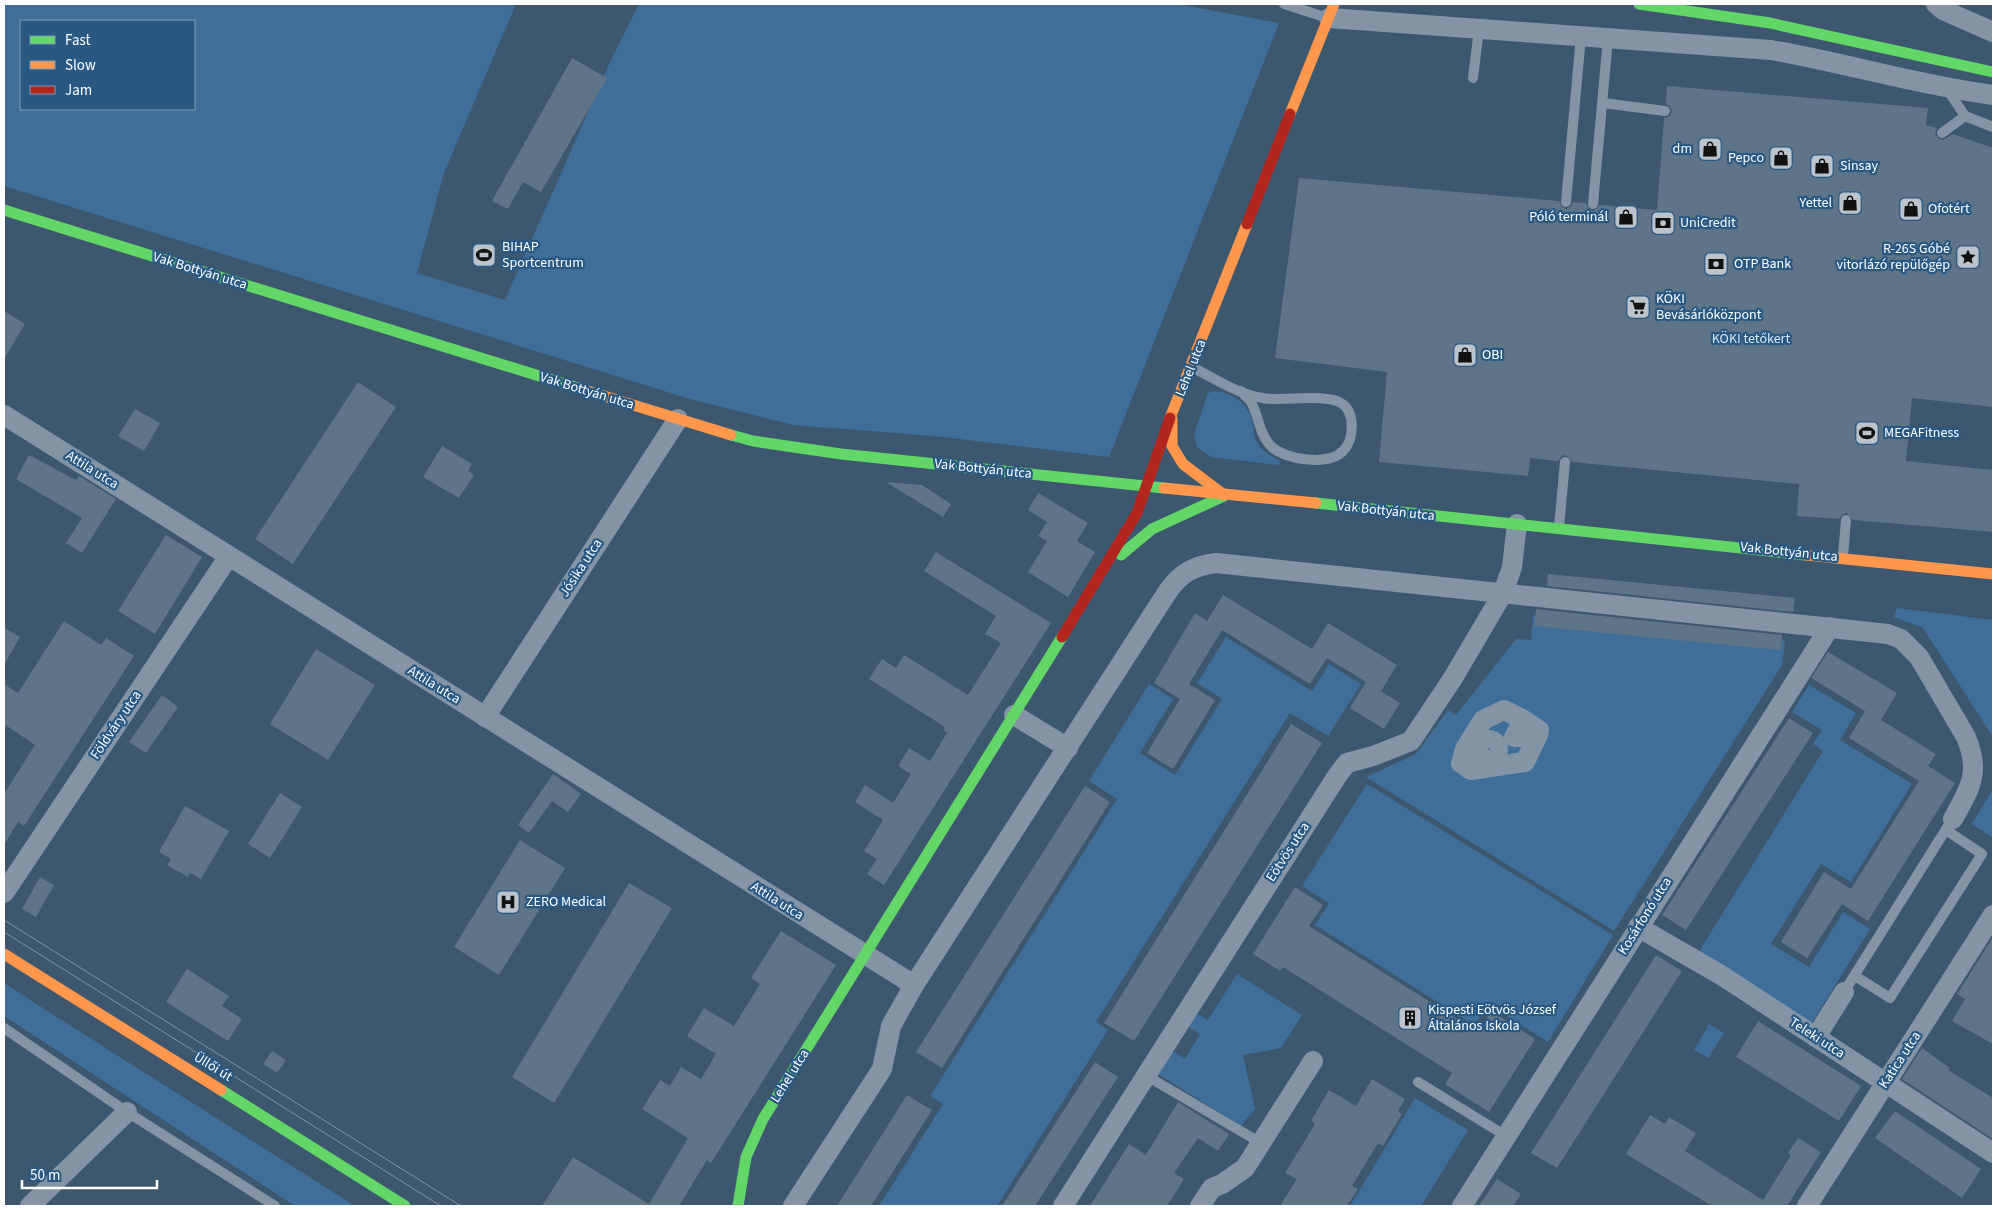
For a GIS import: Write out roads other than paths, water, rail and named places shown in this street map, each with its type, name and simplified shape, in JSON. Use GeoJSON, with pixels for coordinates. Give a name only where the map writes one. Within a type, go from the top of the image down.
{"type":"FeatureCollection","features":[{"type":"Feature","properties":{"kind":"street"},"geometry":{"type":"LineString","coordinates":[[1639,4],[1770,23],[1993,72]]}},
{"type":"Feature","properties":{"kind":"street"},"geometry":{"type":"LineString","coordinates":[[1936,4],[1943,10],[1993,32]]}},
{"type":"Feature","properties":{"kind":"street"},"geometry":{"type":"LineString","coordinates":[[1332,11],[1479,29],[1771,50],[1832,61],[1947,89],[1993,95]]}},
{"type":"Feature","properties":{"kind":"street","name":"Lehel utca"},"geometry":{"type":"LineString","coordinates":[[738,1206],[746,1157],[762,1119],[1104,570],[1137,513],[1171,415],[1332,11]]}},
{"type":"Feature","properties":{"kind":"street","name":"Vak Bottyán utca"},"geometry":{"type":"LineString","coordinates":[[4,210],[678,419],[782,447],[1145,488],[1558,528],[1993,574]]}},
{"type":"Feature","properties":{"kind":"street","name":"Attila utca"},"geometry":{"type":"LineString","coordinates":[[4,415],[865,956]]}},
{"type":"Feature","properties":{"kind":"street"},"geometry":{"type":"LineString","coordinates":[[1104,570],[1152,529],[1225,496],[1183,464],[1176,455],[1172,446],[1171,415]]}},
{"type":"Feature","properties":{"kind":"street","name":"Jósika utca"},"geometry":{"type":"LineString","coordinates":[[485,717],[678,419]]}},
{"type":"Feature","properties":{"kind":"street","name":"Eötvös utca"},"geometry":{"type":"LineString","coordinates":[[1063,1206],[1145,1074],[1337,776],[1347,763],[1373,756],[1411,741],[1453,678],[1503,593],[1512,567],[1517,524]]}},
{"type":"Feature","properties":{"kind":"street","name":"Földváry utca"},"geometry":{"type":"LineString","coordinates":[[4,894],[229,556]]}},
{"type":"Feature","properties":{"kind":"street"},"geometry":{"type":"LineString","coordinates":[[793,1206],[882,1068],[892,1026],[914,985],[1168,591],[1179,576],[1190,568],[1216,563],[1888,634],[1901,639],[1919,657],[1972,750],[1974,778],[1949,824]]}},
{"type":"Feature","properties":{"kind":"street","name":"Kosárfonó utca"},"geometry":{"type":"LineString","coordinates":[[1462,1206],[1830,627]]}},
{"type":"Feature","properties":{"kind":"street"},"geometry":{"type":"LineString","coordinates":[[1500,750],[1515,764],[1525,762],[1535,741],[1539,730],[1504,710],[1483,720],[1464,749],[1461,762],[1472,770],[1500,750],[1527,737],[1535,741]]}},
{"type":"Feature","properties":{"kind":"street"},"geometry":{"type":"LineString","coordinates":[[1014,715],[1068,748]]}},
{"type":"Feature","properties":{"kind":"street"},"geometry":{"type":"LineString","coordinates":[[1500,750],[1524,720]]}},
{"type":"Feature","properties":{"kind":"street","name":"Katica utca"},"geometry":{"type":"LineString","coordinates":[[1807,1206],[1993,915]]}},
{"type":"Feature","properties":{"kind":"street","name":"Teleki utca"},"geometry":{"type":"LineString","coordinates":[[1638,927],[1721,975],[1993,1153]]}},
{"type":"Feature","properties":{"kind":"street","name":"Üllői út"},"geometry":{"type":"LineString","coordinates":[[4,954],[405,1206]]}},
{"type":"Feature","properties":{"kind":"street"},"geometry":{"type":"LineString","coordinates":[[865,956],[914,985]]}},
{"type":"Feature","properties":{"kind":"street"},"geometry":{"type":"LineString","coordinates":[[1816,1037],[1850,984]]}},
{"type":"Feature","properties":{"kind":"street"},"geometry":{"type":"LineString","coordinates":[[1200,1206],[1212,1188],[1222,1184],[1246,1168],[1313,1061]]}},
{"type":"Feature","properties":{"kind":"street"},"geometry":{"type":"LineString","coordinates":[[30,1206],[127,1112]]}},
{"type":"Feature","properties":{"kind":"lane"},"geometry":{"type":"LineString","coordinates":[[1284,4],[1332,11]]}},
{"type":"Feature","properties":{"kind":"lane"},"geometry":{"type":"LineString","coordinates":[[1473,78],[1479,29]]}},
{"type":"Feature","properties":{"kind":"lane"},"geometry":{"type":"LineString","coordinates":[[1566,202],[1581,36]]}},
{"type":"Feature","properties":{"kind":"lane"},"geometry":{"type":"LineString","coordinates":[[1593,204],[1608,38]]}},
{"type":"Feature","properties":{"kind":"lane"},"geometry":{"type":"LineString","coordinates":[[1947,89],[1965,116],[1993,127]]}},
{"type":"Feature","properties":{"kind":"lane"},"geometry":{"type":"LineString","coordinates":[[1603,103],[1665,111]]}},
{"type":"Feature","properties":{"kind":"lane"},"geometry":{"type":"LineString","coordinates":[[1942,133],[1965,116]]}},
{"type":"Feature","properties":{"kind":"lane"},"geometry":{"type":"LineString","coordinates":[[1191,367],[1241,391],[1261,398],[1320,399],[1342,404],[1351,416],[1352,436],[1343,452],[1329,459],[1294,459],[1271,447],[1258,424],[1251,403],[1241,391]]}},
{"type":"Feature","properties":{"kind":"lane"},"geometry":{"type":"LineString","coordinates":[[1558,528],[1565,462]]}},
{"type":"Feature","properties":{"kind":"lane"},"geometry":{"type":"LineString","coordinates":[[1842,558],[1846,520]]}},
{"type":"Feature","properties":{"kind":"lane"},"geometry":{"type":"LineString","coordinates":[[1949,824],[1982,854],[1890,998],[1850,984],[1949,824]]}},
{"type":"Feature","properties":{"kind":"lane"},"geometry":{"type":"LineString","coordinates":[[4,1028],[127,1112],[275,1206]]}},
{"type":"Feature","properties":{"kind":"lane"},"geometry":{"type":"LineString","coordinates":[[1145,1074],[1260,1143]]}},
{"type":"Feature","properties":{"kind":"lane"},"geometry":{"type":"LineString","coordinates":[[1418,1082],[1506,1136]]}},
{"type":"Feature","properties":{"kind":"tram line"},"geometry":{"type":"LineString","coordinates":[[4,920],[461,1206]]}},
{"type":"Feature","properties":{"kind":"tram line"},"geometry":{"type":"LineString","coordinates":[[4,932],[441,1206]]}},
{"type":"Feature","properties":{"kind":"place","name":"dm"},"geometry":{"type":"Point","coordinates":[1710,149]}},
{"type":"Feature","properties":{"kind":"place","name":"Pepco"},"geometry":{"type":"Point","coordinates":[1781,158]}},
{"type":"Feature","properties":{"kind":"place","name":"Sinsay"},"geometry":{"type":"Point","coordinates":[1822,166]}},
{"type":"Feature","properties":{"kind":"place","name":"Yettel"},"geometry":{"type":"Point","coordinates":[1850,203]}},
{"type":"Feature","properties":{"kind":"place","name":"Ofotért"},"geometry":{"type":"Point","coordinates":[1911,209]}},
{"type":"Feature","properties":{"kind":"place","name":"Póló terminál"},"geometry":{"type":"Point","coordinates":[1626,217]}},
{"type":"Feature","properties":{"kind":"place","name":"UniCredit"},"geometry":{"type":"Point","coordinates":[1663,223]}},
{"type":"Feature","properties":{"kind":"place","name":"BIHAP Sportcentrum"},"geometry":{"type":"Point","coordinates":[484,255]}},
{"type":"Feature","properties":{"kind":"place","name":"R-26S Góbé vitorlázó repülőgép"},"geometry":{"type":"Point","coordinates":[1968,257]}},
{"type":"Feature","properties":{"kind":"place","name":"OTP Bank"},"geometry":{"type":"Point","coordinates":[1716,264]}},
{"type":"Feature","properties":{"kind":"place","name":"KÖKI Bevásárlóközpont"},"geometry":{"type":"Point","coordinates":[1638,307]}},
{"type":"Feature","properties":{"kind":"place","name":"OBI"},"geometry":{"type":"Point","coordinates":[1465,355]}},
{"type":"Feature","properties":{"kind":"place","name":"MEGAFitness"},"geometry":{"type":"Point","coordinates":[1867,433]}},
{"type":"Feature","properties":{"kind":"place","name":"ZERO Medical"},"geometry":{"type":"Point","coordinates":[508,902]}},
{"type":"Feature","properties":{"kind":"place","name":"Kispesti Eötvös József Általános Iskola"},"geometry":{"type":"Point","coordinates":[1410,1018]}},
{"type":"Feature","properties":{"kind":"park label","name":"KÖKI tetőkert"},"geometry":{"type":"Point","coordinates":[1751,339]}}]}
